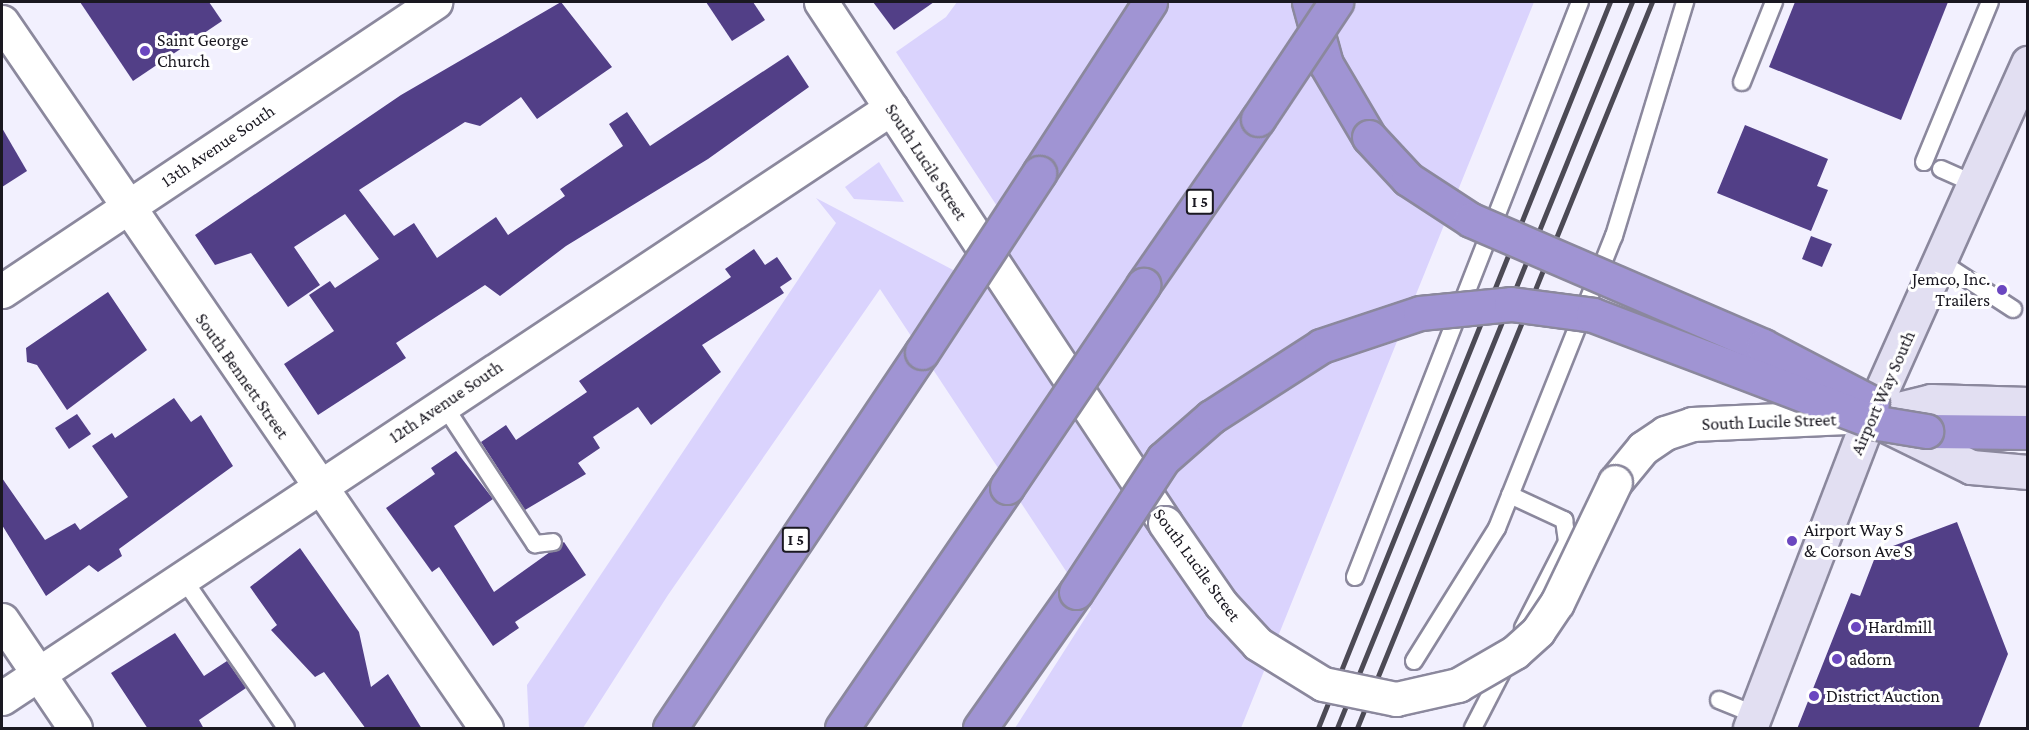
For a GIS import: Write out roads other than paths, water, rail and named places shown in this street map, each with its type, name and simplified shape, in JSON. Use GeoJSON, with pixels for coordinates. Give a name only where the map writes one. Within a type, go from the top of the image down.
{"type":"FeatureCollection","features":[{"type":"Feature","properties":{"kind":"highway","name":"I 5"},"geometry":{"type":"LineString","coordinates":[[670,729],[922,352],[1149,2]]}},
{"type":"Feature","properties":{"kind":"highway"},"geometry":{"type":"LineString","coordinates":[[1309,2],[1326,64],[1369,137],[1408,179],[1471,220],[1763,346],[1926,431]]}},
{"type":"Feature","properties":{"kind":"highway","name":"I 5"},"geometry":{"type":"LineString","coordinates":[[842,729],[1336,2]]}},
{"type":"Feature","properties":{"kind":"highway"},"geometry":{"type":"LineString","coordinates":[[980,729],[1076,592],[1163,459],[1211,417],[1256,383],[1321,346],[1420,313],[1511,304],[1593,315],[1878,423],[1926,431],[2028,432]]}},
{"type":"Feature","properties":{"kind":"main road","name":"Airport Way South"},"geometry":{"type":"LineString","coordinates":[[1753,722],[1870,416],[1941,262],[2028,63]]}},
{"type":"Feature","properties":{"kind":"main road"},"geometry":{"type":"LineString","coordinates":[[1870,416],[1932,401],[2028,404]]}},
{"type":"Feature","properties":{"kind":"main road"},"geometry":{"type":"LineString","coordinates":[[1870,416],[1924,448],[1971,467],[2028,472]]}},
{"type":"Feature","properties":{"kind":"street","name":"13th Avenue South"},"geometry":{"type":"LineString","coordinates":[[2,291],[126,208],[401,11],[435,2]]}},
{"type":"Feature","properties":{"kind":"street","name":"South Lucile Street"},"geometry":{"type":"LineString","coordinates":[[821,2],[1165,523],[1257,644],[1323,684],[1396,699],[1458,685],[1515,652],[1538,631],[1557,603],[1615,482],[1643,448],[1665,433],[1692,424],[1870,416]]}},
{"type":"Feature","properties":{"kind":"street","name":"South Bennett Street"},"geometry":{"type":"LineString","coordinates":[[2,22],[126,208],[486,729]]}},
{"type":"Feature","properties":{"kind":"street","name":"12th Avenue South"},"geometry":{"type":"LineString","coordinates":[[2,698],[891,108]]}},
{"type":"Feature","properties":{"kind":"street"},"geometry":{"type":"LineString","coordinates":[[2,620],[75,729]]}},
{"type":"Feature","properties":{"kind":"lane"},"geometry":{"type":"LineString","coordinates":[[1355,577],[1580,2]]}},
{"type":"Feature","properties":{"kind":"lane"},"geometry":{"type":"LineString","coordinates":[[1414,661],[1497,528],[1614,236],[1685,2]]}},
{"type":"Feature","properties":{"kind":"lane"},"geometry":{"type":"LineString","coordinates":[[1742,82],[1774,2]]}},
{"type":"Feature","properties":{"kind":"lane"},"geometry":{"type":"LineString","coordinates":[[1924,162],[1990,2]]}},
{"type":"Feature","properties":{"kind":"lane"},"geometry":{"type":"LineString","coordinates":[[1941,169],[1975,184]]}},
{"type":"Feature","properties":{"kind":"lane"},"geometry":{"type":"LineString","coordinates":[[1941,262],[2013,309]]}},
{"type":"Feature","properties":{"kind":"lane"},"geometry":{"type":"LineString","coordinates":[[443,404],[535,544],[553,542]]}},
{"type":"Feature","properties":{"kind":"lane"},"geometry":{"type":"LineString","coordinates":[[1473,729],[1567,542],[1564,520],[1510,495]]}},
{"type":"Feature","properties":{"kind":"lane"},"geometry":{"type":"LineString","coordinates":[[182,577],[286,729]]}},
{"type":"Feature","properties":{"kind":"lane"},"geometry":{"type":"LineString","coordinates":[[1719,700],[1753,722]]}},
{"type":"Feature","properties":{"kind":"railway"},"geometry":{"type":"LineString","coordinates":[[1318,728],[1610,2]]}},
{"type":"Feature","properties":{"kind":"railway"},"geometry":{"type":"LineString","coordinates":[[1337,728],[1632,2]]}},
{"type":"Feature","properties":{"kind":"railway"},"geometry":{"type":"LineString","coordinates":[[1357,728],[1652,2]]}},
{"type":"Feature","properties":{"kind":"place","name":"Saint George Church"},"geometry":{"type":"Point","coordinates":[145,51]}},
{"type":"Feature","properties":{"kind":"place","name":"Jemco, Inc. Trailers"},"geometry":{"type":"Point","coordinates":[2002,290]}},
{"type":"Feature","properties":{"kind":"place","name":"Airport Way S & Corson Ave S"},"geometry":{"type":"Point","coordinates":[1792,541]}},
{"type":"Feature","properties":{"kind":"place","name":"Hardmill"},"geometry":{"type":"Point","coordinates":[1856,627]}},
{"type":"Feature","properties":{"kind":"place","name":"adorn"},"geometry":{"type":"Point","coordinates":[1837,659]}},
{"type":"Feature","properties":{"kind":"place","name":"District Auction"},"geometry":{"type":"Point","coordinates":[1814,696]}}]}
